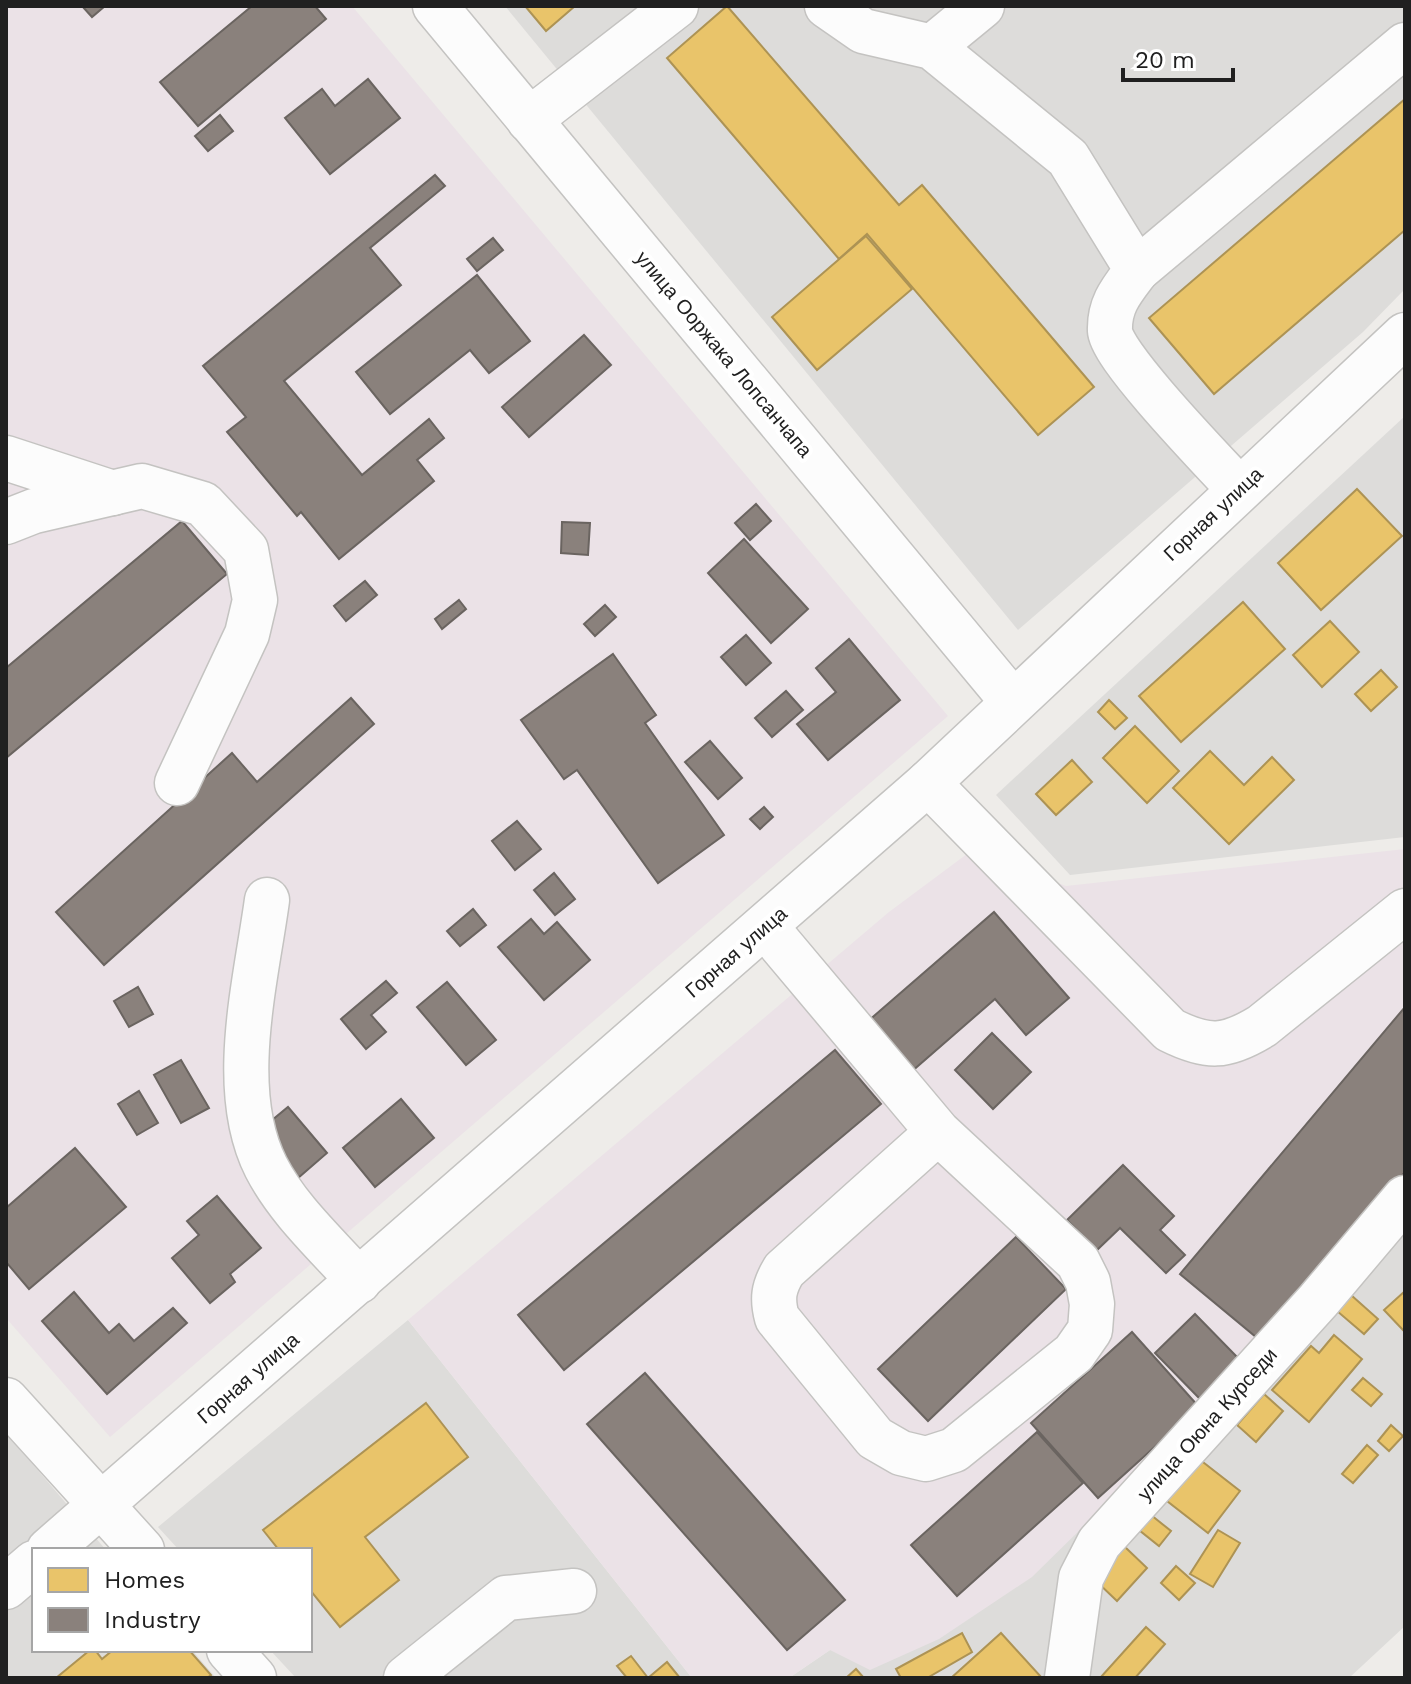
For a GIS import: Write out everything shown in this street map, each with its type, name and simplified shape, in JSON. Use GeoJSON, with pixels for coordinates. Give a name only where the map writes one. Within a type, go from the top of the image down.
{"type":"FeatureCollection","features":[{"type":"Feature","properties":{"kind":"street","name":"улица Ооржака Лопсанчапа"},"geometry":{"type":"LineString","coordinates":[[435,6],[1013,702]]}},
{"type":"Feature","properties":{"kind":"street"},"geometry":{"type":"LineString","coordinates":[[529,120],[676,6]]}},
{"type":"Feature","properties":{"kind":"street"},"geometry":{"type":"LineString","coordinates":[[827,6],[863,31],[932,47],[1068,158],[1137,270]]}},
{"type":"Feature","properties":{"kind":"street"},"geometry":{"type":"LineString","coordinates":[[932,47],[982,6]]}},
{"type":"Feature","properties":{"kind":"street"},"geometry":{"type":"LineString","coordinates":[[1239,489],[1130,367],[1110,335],[1112,303],[1137,270],[1405,45]]}},
{"type":"Feature","properties":{"kind":"street","name":"Горная улица"},"geometry":{"type":"LineString","coordinates":[[51,1548],[928,783],[1405,335]]}},
{"type":"Feature","properties":{"kind":"street"},"geometry":{"type":"LineString","coordinates":[[6,458],[113,493]]}},
{"type":"Feature","properties":{"kind":"street"},"geometry":{"type":"LineString","coordinates":[[6,522],[34,511],[142,486],[203,504],[246,550],[255,600],[247,634],[177,783]]}},
{"type":"Feature","properties":{"kind":"street"},"geometry":{"type":"LineString","coordinates":[[928,783],[1170,1030],[1188,1039],[1212,1045],[1239,1041],[1405,911]]}},
{"type":"Feature","properties":{"kind":"street"},"geometry":{"type":"LineString","coordinates":[[267,900],[244,1068],[251,1123],[266,1166],[292,1206],[359,1281]]}},
{"type":"Feature","properties":{"kind":"street"},"geometry":{"type":"LineString","coordinates":[[765,926],[938,1132],[1078,1262],[1088,1282],[1092,1304],[1090,1330],[1074,1353],[954,1450],[926,1459],[901,1453],[875,1438],[777,1318],[772,1300],[776,1282],[784,1270],[938,1132]]}},
{"type":"Feature","properties":{"kind":"street","name":"улица Оюна Курседи"},"geometry":{"type":"LineString","coordinates":[[1067,1678],[1081,1578],[1099,1543],[1318,1301],[1405,1198]]}},
{"type":"Feature","properties":{"kind":"street"},"geometry":{"type":"LineString","coordinates":[[6,1400],[140,1548]]}},
{"type":"Feature","properties":{"kind":"street"},"geometry":{"type":"LineString","coordinates":[[406,1678],[506,1598],[574,1591]]}},
{"type":"Feature","properties":{"kind":"street"},"geometry":{"type":"LineString","coordinates":[[231,1652],[254,1678]]}},
{"type":"Feature","properties":{"kind":"shaded area"},"geometry":{"type":"Polygon","coordinates":[[[6,6],[352,6],[948,716],[110,1437],[6,1318],[6,6]]]}},
{"type":"Feature","properties":{"kind":"shaded area"},"geometry":{"type":"Polygon","coordinates":[[[505,6],[1405,6],[1405,289],[1363,332],[1018,630],[505,6]]]}},
{"type":"Feature","properties":{"kind":"shaded area"},"geometry":{"type":"Polygon","coordinates":[[[1405,416],[1405,837],[1070,875],[996,795],[1405,416]]]}},
{"type":"Feature","properties":{"kind":"shaded area"},"geometry":{"type":"Polygon","coordinates":[[[1405,849],[1405,1182],[1259,1354],[1032,1577],[939,1639],[870,1670],[830,1650],[789,1678],[692,1678],[408,1320],[889,912],[971,851],[1066,886],[1405,849]]]}},
{"type":"Feature","properties":{"kind":"shaded area"},"geometry":{"type":"Polygon","coordinates":[[[1405,1182],[1405,1626],[1349,1678],[789,1678],[830,1650],[1405,1182]]]}},
{"type":"Feature","properties":{"kind":"shaded area"},"geometry":{"type":"Polygon","coordinates":[[[408,1320],[692,1678],[296,1678],[272,1652],[312,1652],[312,1548],[177,1548],[158,1527],[408,1320]]]}},
{"type":"Feature","properties":{"kind":"shaded area"},"geometry":{"type":"Polygon","coordinates":[[[6,1433],[104,1548],[32,1548],[32,1652],[194,1652],[216,1678],[6,1678],[6,1433]]]}},
{"type":"Feature","properties":{"kind":"building: Homes"},"geometry":{"type":"Polygon","coordinates":[[[525,6],[575,6],[546,31],[525,6]]]}},
{"type":"Feature","properties":{"kind":"building: Homes"},"geometry":{"type":"Polygon","coordinates":[[[727,6],[899,205],[922,185],[1094,387],[1038,435],[867,234],[839,259],[667,58],[727,6]]]}},
{"type":"Feature","properties":{"kind":"building: Homes"},"geometry":{"type":"Polygon","coordinates":[[[1405,99],[1405,230],[1214,394],[1149,318],[1405,99]]]}},
{"type":"Feature","properties":{"kind":"building: Homes"},"geometry":{"type":"Polygon","coordinates":[[[866,236],[912,289],[817,370],[772,317],[866,236]]]}},
{"type":"Feature","properties":{"kind":"building: Homes"},"geometry":{"type":"Polygon","coordinates":[[[1357,489],[1402,536],[1321,610],[1278,563],[1357,489]]]}},
{"type":"Feature","properties":{"kind":"building: Homes"},"geometry":{"type":"Polygon","coordinates":[[[1243,602],[1285,649],[1181,742],[1139,696],[1243,602]]]}},
{"type":"Feature","properties":{"kind":"building: Homes"},"geometry":{"type":"Polygon","coordinates":[[[1330,621],[1359,652],[1322,687],[1293,655],[1330,621]]]}},
{"type":"Feature","properties":{"kind":"building: Homes"},"geometry":{"type":"Polygon","coordinates":[[[1381,670],[1397,687],[1371,711],[1355,694],[1381,670]]]}},
{"type":"Feature","properties":{"kind":"building: Homes"},"geometry":{"type":"Polygon","coordinates":[[[1109,700],[1127,718],[1115,729],[1098,712],[1109,700]]]}},
{"type":"Feature","properties":{"kind":"building: Homes"},"geometry":{"type":"Polygon","coordinates":[[[1135,726],[1179,771],[1147,803],[1103,758],[1135,726]]]}},
{"type":"Feature","properties":{"kind":"building: Homes"},"geometry":{"type":"Polygon","coordinates":[[[1210,751],[1244,785],[1272,757],[1294,780],[1229,844],[1173,788],[1210,751]]]}},
{"type":"Feature","properties":{"kind":"building: Homes"},"geometry":{"type":"Polygon","coordinates":[[[1072,760],[1092,782],[1056,815],[1036,794],[1072,760]]]}},
{"type":"Feature","properties":{"kind":"building: Homes"},"geometry":{"type":"Polygon","coordinates":[[[1405,1291],[1405,1328],[1403,1330],[1384,1310],[1405,1291]]]}},
{"type":"Feature","properties":{"kind":"building: Homes"},"geometry":{"type":"Polygon","coordinates":[[[1351,1295],[1378,1319],[1364,1334],[1337,1311],[1351,1295]]]}},
{"type":"Feature","properties":{"kind":"building: Homes"},"geometry":{"type":"Polygon","coordinates":[[[1334,1335],[1362,1359],[1309,1422],[1272,1390],[1311,1346],[1319,1353],[1334,1335]]]}},
{"type":"Feature","properties":{"kind":"building: Homes"},"geometry":{"type":"Polygon","coordinates":[[[1363,1378],[1382,1394],[1371,1406],[1352,1390],[1363,1378]]]}},
{"type":"Feature","properties":{"kind":"building: Homes"},"geometry":{"type":"Polygon","coordinates":[[[1264,1394],[1283,1411],[1256,1442],[1237,1425],[1264,1394]]]}},
{"type":"Feature","properties":{"kind":"building: Homes"},"geometry":{"type":"Polygon","coordinates":[[[426,1403],[468,1457],[365,1537],[399,1580],[340,1627],[312,1592],[312,1548],[277,1548],[263,1530],[426,1403]]]}},
{"type":"Feature","properties":{"kind":"building: Homes"},"geometry":{"type":"Polygon","coordinates":[[[1391,1425],[1403,1436],[1389,1451],[1378,1441],[1391,1425]]]}},
{"type":"Feature","properties":{"kind":"building: Homes"},"geometry":{"type":"Polygon","coordinates":[[[1367,1445],[1378,1455],[1353,1483],[1342,1474],[1367,1445]]]}},
{"type":"Feature","properties":{"kind":"building: Homes"},"geometry":{"type":"Polygon","coordinates":[[[1199,1459],[1240,1491],[1208,1533],[1167,1501],[1199,1459]]]}},
{"type":"Feature","properties":{"kind":"building: Homes"},"geometry":{"type":"Polygon","coordinates":[[[1146,1511],[1171,1531],[1159,1546],[1134,1526],[1146,1511]]]}},
{"type":"Feature","properties":{"kind":"building: Homes"},"geometry":{"type":"Polygon","coordinates":[[[1218,1530],[1240,1543],[1213,1587],[1190,1574],[1218,1530]]]}},
{"type":"Feature","properties":{"kind":"building: Homes"},"geometry":{"type":"Polygon","coordinates":[[[1125,1547],[1147,1568],[1117,1601],[1095,1580],[1125,1547]]]}},
{"type":"Feature","properties":{"kind":"building: Homes"},"geometry":{"type":"Polygon","coordinates":[[[1176,1566],[1195,1583],[1179,1600],[1161,1583],[1176,1566]]]}},
{"type":"Feature","properties":{"kind":"building: Homes"},"geometry":{"type":"Polygon","coordinates":[[[1146,1627],[1165,1644],[1135,1678],[1100,1678],[1146,1627]]]}},
{"type":"Feature","properties":{"kind":"building: Homes"},"geometry":{"type":"Polygon","coordinates":[[[962,1633],[972,1652],[927,1678],[901,1678],[896,1669],[962,1633]]]}},
{"type":"Feature","properties":{"kind":"building: Homes"},"geometry":{"type":"Polygon","coordinates":[[[1001,1633],[1042,1678],[951,1678],[1001,1633]]]}},
{"type":"Feature","properties":{"kind":"building: Homes"},"geometry":{"type":"Polygon","coordinates":[[[88,1652],[97,1652],[102,1659],[111,1652],[191,1652],[211,1675],[207,1678],[56,1678],[88,1652]]]}},
{"type":"Feature","properties":{"kind":"building: Homes"},"geometry":{"type":"Polygon","coordinates":[[[631,1656],[648,1678],[627,1678],[617,1666],[631,1656]]]}},
{"type":"Feature","properties":{"kind":"building: Homes"},"geometry":{"type":"Polygon","coordinates":[[[667,1662],[680,1678],[648,1678],[667,1662]]]}},
{"type":"Feature","properties":{"kind":"building: Homes"},"geometry":{"type":"Polygon","coordinates":[[[856,1669],[864,1678],[846,1678],[856,1669]]]}},
{"type":"Feature","properties":{"kind":"building: Industry"},"geometry":{"type":"Polygon","coordinates":[[[82,6],[105,6],[92,17],[82,6]]]}},
{"type":"Feature","properties":{"kind":"building: Industry"},"geometry":{"type":"Polygon","coordinates":[[[252,6],[315,6],[326,19],[198,126],[160,82],[252,6]]]}},
{"type":"Feature","properties":{"kind":"building: Industry"},"geometry":{"type":"Polygon","coordinates":[[[368,79],[400,118],[330,174],[285,118],[322,89],[335,106],[368,79]]]}},
{"type":"Feature","properties":{"kind":"building: Industry"},"geometry":{"type":"Polygon","coordinates":[[[220,115],[233,131],[208,151],[195,136],[220,115]]]}},
{"type":"Feature","properties":{"kind":"building: Industry"},"geometry":{"type":"Polygon","coordinates":[[[435,175],[445,186],[370,248],[401,285],[284,381],[362,475],[429,419],[444,438],[417,460],[434,481],[339,559],[301,512],[297,516],[227,432],[246,417],[203,366],[435,175]]]}},
{"type":"Feature","properties":{"kind":"building: Industry"},"geometry":{"type":"Polygon","coordinates":[[[493,238],[503,250],[477,271],[467,259],[493,238]]]}},
{"type":"Feature","properties":{"kind":"building: Industry"},"geometry":{"type":"Polygon","coordinates":[[[477,275],[530,341],[489,373],[470,350],[390,414],[356,372],[477,275]]]}},
{"type":"Feature","properties":{"kind":"building: Industry"},"geometry":{"type":"Polygon","coordinates":[[[584,335],[611,365],[529,437],[502,407],[584,335]]]}},
{"type":"Feature","properties":{"kind":"building: Industry"},"geometry":{"type":"Polygon","coordinates":[[[756,504],[771,521],[750,540],[735,523],[756,504]]]}},
{"type":"Feature","properties":{"kind":"building: Industry"},"geometry":{"type":"Polygon","coordinates":[[[182,521],[227,574],[6,758],[6,668],[182,521]]]}},
{"type":"Feature","properties":{"kind":"building: Industry"},"geometry":{"type":"Polygon","coordinates":[[[562,522],[590,523],[588,555],[561,553],[562,522]]]}},
{"type":"Feature","properties":{"kind":"building: Industry"},"geometry":{"type":"Polygon","coordinates":[[[744,539],[808,609],[771,643],[708,573],[744,539]]]}},
{"type":"Feature","properties":{"kind":"building: Industry"},"geometry":{"type":"Polygon","coordinates":[[[365,581],[377,595],[346,621],[334,606],[365,581]]]}},
{"type":"Feature","properties":{"kind":"building: Industry"},"geometry":{"type":"Polygon","coordinates":[[[459,600],[466,609],[442,629],[435,619],[459,600]]]}},
{"type":"Feature","properties":{"kind":"building: Industry"},"geometry":{"type":"Polygon","coordinates":[[[605,605],[616,617],[595,636],[584,624],[605,605]]]}},
{"type":"Feature","properties":{"kind":"building: Industry"},"geometry":{"type":"Polygon","coordinates":[[[746,635],[771,663],[746,685],[721,657],[746,635]]]}},
{"type":"Feature","properties":{"kind":"building: Industry"},"geometry":{"type":"Polygon","coordinates":[[[849,639],[900,700],[828,760],[797,724],[836,692],[816,668],[849,639]]]}},
{"type":"Feature","properties":{"kind":"building: Industry"},"geometry":{"type":"Polygon","coordinates":[[[613,654],[656,715],[645,723],[724,835],[658,883],[577,770],[564,779],[521,720],[613,654]]]}},
{"type":"Feature","properties":{"kind":"building: Industry"},"geometry":{"type":"Polygon","coordinates":[[[786,691],[803,710],[772,737],[755,718],[786,691]]]}},
{"type":"Feature","properties":{"kind":"building: Industry"},"geometry":{"type":"Polygon","coordinates":[[[351,698],[374,724],[104,965],[56,912],[232,753],[257,782],[351,698]]]}},
{"type":"Feature","properties":{"kind":"building: Industry"},"geometry":{"type":"Polygon","coordinates":[[[710,741],[742,778],[718,799],[685,762],[710,741]]]}},
{"type":"Feature","properties":{"kind":"building: Industry"},"geometry":{"type":"Polygon","coordinates":[[[764,807],[773,817],[760,829],[750,819],[764,807]]]}},
{"type":"Feature","properties":{"kind":"building: Industry"},"geometry":{"type":"Polygon","coordinates":[[[517,821],[541,849],[515,870],[492,841],[517,821]]]}},
{"type":"Feature","properties":{"kind":"building: Industry"},"geometry":{"type":"Polygon","coordinates":[[[554,873],[575,899],[555,915],[534,890],[554,873]]]}},
{"type":"Feature","properties":{"kind":"building: Industry"},"geometry":{"type":"Polygon","coordinates":[[[473,909],[486,925],[460,946],[447,931],[473,909]]]}},
{"type":"Feature","properties":{"kind":"building: Industry"},"geometry":{"type":"Polygon","coordinates":[[[994,912],[1069,998],[1026,1035],[995,999],[911,1072],[867,1022],[994,912]]]}},
{"type":"Feature","properties":{"kind":"building: Industry"},"geometry":{"type":"Polygon","coordinates":[[[531,919],[544,934],[557,922],[590,960],[544,1000],[498,947],[531,919]]]}},
{"type":"Feature","properties":{"kind":"building: Industry"},"geometry":{"type":"Polygon","coordinates":[[[386,981],[397,993],[371,1015],[386,1032],[366,1049],[341,1019],[386,981]]]}},
{"type":"Feature","properties":{"kind":"building: Industry"},"geometry":{"type":"Polygon","coordinates":[[[447,982],[496,1040],[466,1065],[417,1007],[447,982]]]}},
{"type":"Feature","properties":{"kind":"building: Industry"},"geometry":{"type":"Polygon","coordinates":[[[138,987],[153,1014],[129,1027],[114,1001],[138,987]]]}},
{"type":"Feature","properties":{"kind":"building: Industry"},"geometry":{"type":"Polygon","coordinates":[[[1405,1007],[1405,1172],[1262,1342],[1180,1274],[1405,1007]]]}},
{"type":"Feature","properties":{"kind":"building: Industry"},"geometry":{"type":"Polygon","coordinates":[[[992,1033],[1031,1072],[993,1109],[955,1070],[992,1033]]]}},
{"type":"Feature","properties":{"kind":"building: Industry"},"geometry":{"type":"Polygon","coordinates":[[[835,1050],[881,1104],[564,1370],[518,1315],[835,1050]]]}},
{"type":"Feature","properties":{"kind":"building: Industry"},"geometry":{"type":"Polygon","coordinates":[[[181,1060],[209,1108],[181,1123],[154,1075],[181,1060]]]}},
{"type":"Feature","properties":{"kind":"building: Industry"},"geometry":{"type":"Polygon","coordinates":[[[139,1091],[158,1123],[137,1135],[118,1104],[139,1091]]]}},
{"type":"Feature","properties":{"kind":"building: Industry"},"geometry":{"type":"Polygon","coordinates":[[[401,1099],[434,1138],[375,1187],[343,1148],[401,1099]]]}},
{"type":"Feature","properties":{"kind":"building: Industry"},"geometry":{"type":"Polygon","coordinates":[[[288,1107],[327,1153],[298,1178],[259,1131],[288,1107]]]}},
{"type":"Feature","properties":{"kind":"building: Industry"},"geometry":{"type":"Polygon","coordinates":[[[75,1148],[126,1207],[29,1289],[6,1262],[6,1208],[75,1148]]]}},
{"type":"Feature","properties":{"kind":"building: Industry"},"geometry":{"type":"Polygon","coordinates":[[[1123,1165],[1174,1216],[1160,1230],[1185,1255],[1166,1273],[1120,1228],[1097,1250],[1067,1220],[1123,1165]]]}},
{"type":"Feature","properties":{"kind":"building: Industry"},"geometry":{"type":"Polygon","coordinates":[[[217,1196],[261,1248],[230,1274],[235,1282],[210,1303],[172,1258],[199,1235],[187,1221],[217,1196]]]}},
{"type":"Feature","properties":{"kind":"building: Industry"},"geometry":{"type":"Polygon","coordinates":[[[1016,1237],[1066,1289],[928,1421],[878,1369],[1016,1237]]]}},
{"type":"Feature","properties":{"kind":"building: Industry"},"geometry":{"type":"Polygon","coordinates":[[[74,1292],[109,1333],[119,1324],[134,1341],[173,1308],[187,1323],[107,1394],[42,1321],[74,1292]]]}},
{"type":"Feature","properties":{"kind":"building: Industry"},"geometry":{"type":"Polygon","coordinates":[[[1195,1314],[1240,1360],[1200,1399],[1155,1353],[1195,1314]]]}},
{"type":"Feature","properties":{"kind":"building: Industry"},"geometry":{"type":"Polygon","coordinates":[[[1132,1332],[1199,1407],[1098,1498],[1031,1423],[1132,1332]]]}},
{"type":"Feature","properties":{"kind":"building: Industry"},"geometry":{"type":"Polygon","coordinates":[[[645,1373],[845,1600],[787,1650],[587,1424],[645,1373]]]}},
{"type":"Feature","properties":{"kind":"building: Industry"},"geometry":{"type":"Polygon","coordinates":[[[1037,1432],[1083,1483],[957,1596],[911,1545],[1037,1432]]]}}]}
